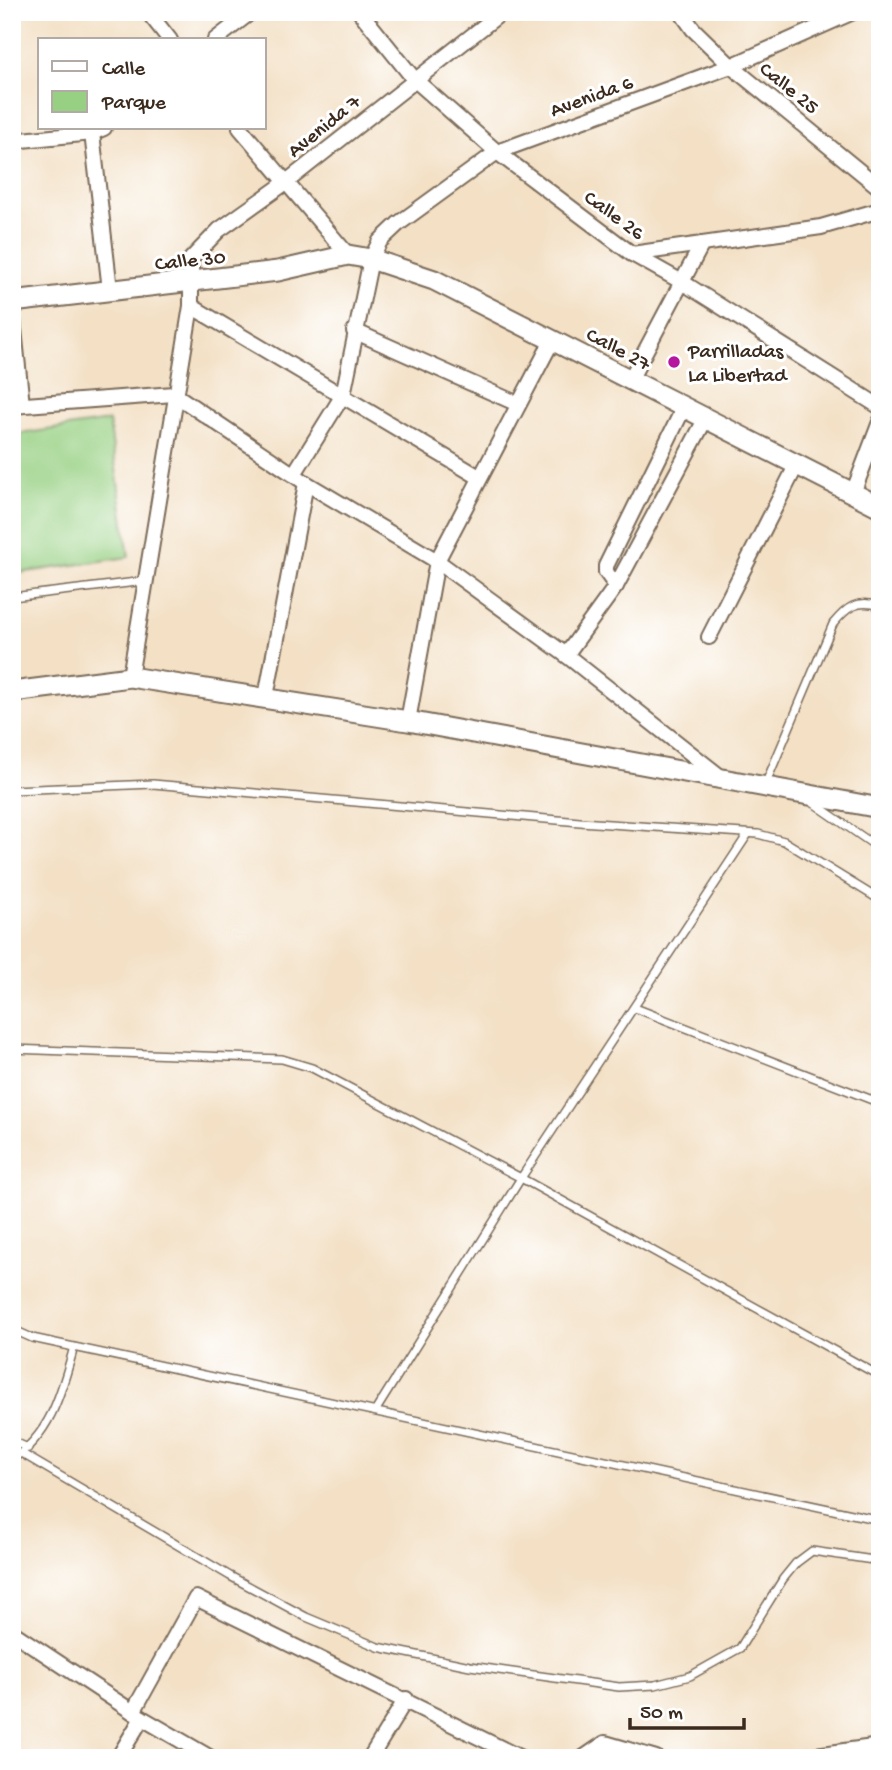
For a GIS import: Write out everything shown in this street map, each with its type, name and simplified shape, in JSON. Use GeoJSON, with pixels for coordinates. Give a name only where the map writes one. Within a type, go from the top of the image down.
{"type":"FeatureCollection","features":[{"type":"Feature","properties":{"kind":"main road","name":"Calle 30"},"geometry":{"type":"LineString","coordinates":[[12,302],[278,271],[348,255],[371,259]]}},
{"type":"Feature","properties":{"kind":"main road","name":"Calle 27"},"geometry":{"type":"LineString","coordinates":[[371,259],[434,280],[880,507]]}},
{"type":"Feature","properties":{"kind":"main road"},"geometry":{"type":"LineString","coordinates":[[12,692],[130,677],[408,721],[802,795],[880,807]]}},
{"type":"Feature","properties":{"kind":"street"},"geometry":{"type":"LineString","coordinates":[[148,12],[168,38]]}},
{"type":"Feature","properties":{"kind":"street"},"geometry":{"type":"LineString","coordinates":[[218,38],[251,12]]}},
{"type":"Feature","properties":{"kind":"street","name":"Calle 26"},"geometry":{"type":"LineString","coordinates":[[360,12],[414,79],[497,152],[632,254],[682,282],[880,407]]}},
{"type":"Feature","properties":{"kind":"street","name":"Avenida 7"},"geometry":{"type":"LineString","coordinates":[[130,677],[174,394],[191,306],[190,267],[195,252],[219,230],[285,183],[502,12]]}},
{"type":"Feature","properties":{"kind":"street","name":"Calle 25"},"geometry":{"type":"LineString","coordinates":[[681,12],[693,29],[730,66],[880,188]]}},
{"type":"Feature","properties":{"kind":"street","name":"Avenida 6"},"geometry":{"type":"LineString","coordinates":[[371,259],[380,241],[398,224],[497,152],[730,66],[853,12]]}},
{"type":"Feature","properties":{"kind":"street"},"geometry":{"type":"LineString","coordinates":[[12,141],[98,130],[110,290]]}},
{"type":"Feature","properties":{"kind":"street"},"geometry":{"type":"LineString","coordinates":[[242,130],[348,255]]}},
{"type":"Feature","properties":{"kind":"street"},"geometry":{"type":"LineString","coordinates":[[632,254],[821,228],[880,211]]}},
{"type":"Feature","properties":{"kind":"street"},"geometry":{"type":"LineString","coordinates":[[630,380],[702,244]]}},
{"type":"Feature","properties":{"kind":"street"},"geometry":{"type":"LineString","coordinates":[[266,697],[300,479],[343,395],[354,331],[371,259]]}},
{"type":"Feature","properties":{"kind":"street"},"geometry":{"type":"LineString","coordinates":[[191,306],[479,477]]}},
{"type":"Feature","properties":{"kind":"street"},"geometry":{"type":"LineString","coordinates":[[12,310],[17,405],[174,394],[300,479],[437,561],[566,655],[726,781]]}},
{"type":"Feature","properties":{"kind":"street"},"geometry":{"type":"LineString","coordinates":[[354,331],[518,404]]}},
{"type":"Feature","properties":{"kind":"street"},"geometry":{"type":"LineString","coordinates":[[408,721],[437,561],[553,339]]}},
{"type":"Feature","properties":{"kind":"street"},"geometry":{"type":"LineString","coordinates":[[616,586],[608,577],[606,566],[684,407]]}},
{"type":"Feature","properties":{"kind":"street"},"geometry":{"type":"LineString","coordinates":[[566,655],[616,586],[706,418]]}},
{"type":"Feature","properties":{"kind":"street"},"geometry":{"type":"LineString","coordinates":[[853,493],[880,422]]}},
{"type":"Feature","properties":{"kind":"street"},"geometry":{"type":"LineString","coordinates":[[709,637],[796,466]]}},
{"type":"Feature","properties":{"kind":"street"},"geometry":{"type":"LineString","coordinates":[[118,1758],[196,1598],[406,1699],[521,1758]]}},
{"type":"Feature","properties":{"kind":"street"},"geometry":{"type":"LineString","coordinates":[[12,1632],[137,1715],[211,1758]]}},
{"type":"Feature","properties":{"kind":"street"},"geometry":{"type":"LineString","coordinates":[[370,1758],[406,1699]]}},
{"type":"Feature","properties":{"kind":"street"},"geometry":{"type":"LineString","coordinates":[[583,1758],[605,1743],[656,1758]]}},
{"type":"Feature","properties":{"kind":"street"},"geometry":{"type":"LineString","coordinates":[[794,1758],[880,1746]]}},
{"type":"Feature","properties":{"kind":"lane"},"geometry":{"type":"LineString","coordinates":[[12,597],[145,581]]}},
{"type":"Feature","properties":{"kind":"lane"},"geometry":{"type":"LineString","coordinates":[[764,786],[833,624],[852,605],[862,602],[880,606]]}},
{"type":"Feature","properties":{"kind":"lane"},"geometry":{"type":"LineString","coordinates":[[12,790],[152,784],[748,834],[784,841],[880,900]]}},
{"type":"Feature","properties":{"kind":"lane"},"geometry":{"type":"LineString","coordinates":[[802,795],[880,849]]}},
{"type":"Feature","properties":{"kind":"lane"},"geometry":{"type":"LineString","coordinates":[[376,1410],[522,1178],[748,834]]}},
{"type":"Feature","properties":{"kind":"lane"},"geometry":{"type":"LineString","coordinates":[[635,1008],[880,1102]]}},
{"type":"Feature","properties":{"kind":"lane"},"geometry":{"type":"LineString","coordinates":[[12,1049],[282,1059],[312,1068],[522,1178],[880,1376]]}},
{"type":"Feature","properties":{"kind":"lane"},"geometry":{"type":"LineString","coordinates":[[12,1329],[32,1338],[880,1520]]}},
{"type":"Feature","properties":{"kind":"lane"},"geometry":{"type":"LineString","coordinates":[[12,1459],[25,1451],[46,1428],[74,1347]]}},
{"type":"Feature","properties":{"kind":"lane"},"geometry":{"type":"LineString","coordinates":[[12,1441],[230,1576],[306,1616],[378,1647],[470,1666],[619,1686],[655,1685],[690,1676],[740,1648],[783,1579],[812,1551],[880,1561]]}},
{"type":"Feature","properties":{"kind":"green space"},"geometry":{"type":"Polygon","coordinates":[[[109,421],[129,557],[12,574],[12,435],[109,421]]]}},
{"type":"Feature","properties":{"kind":"place","name":"Parrilladas La Libertad"},"geometry":{"type":"Point","coordinates":[674,362]}}]}
